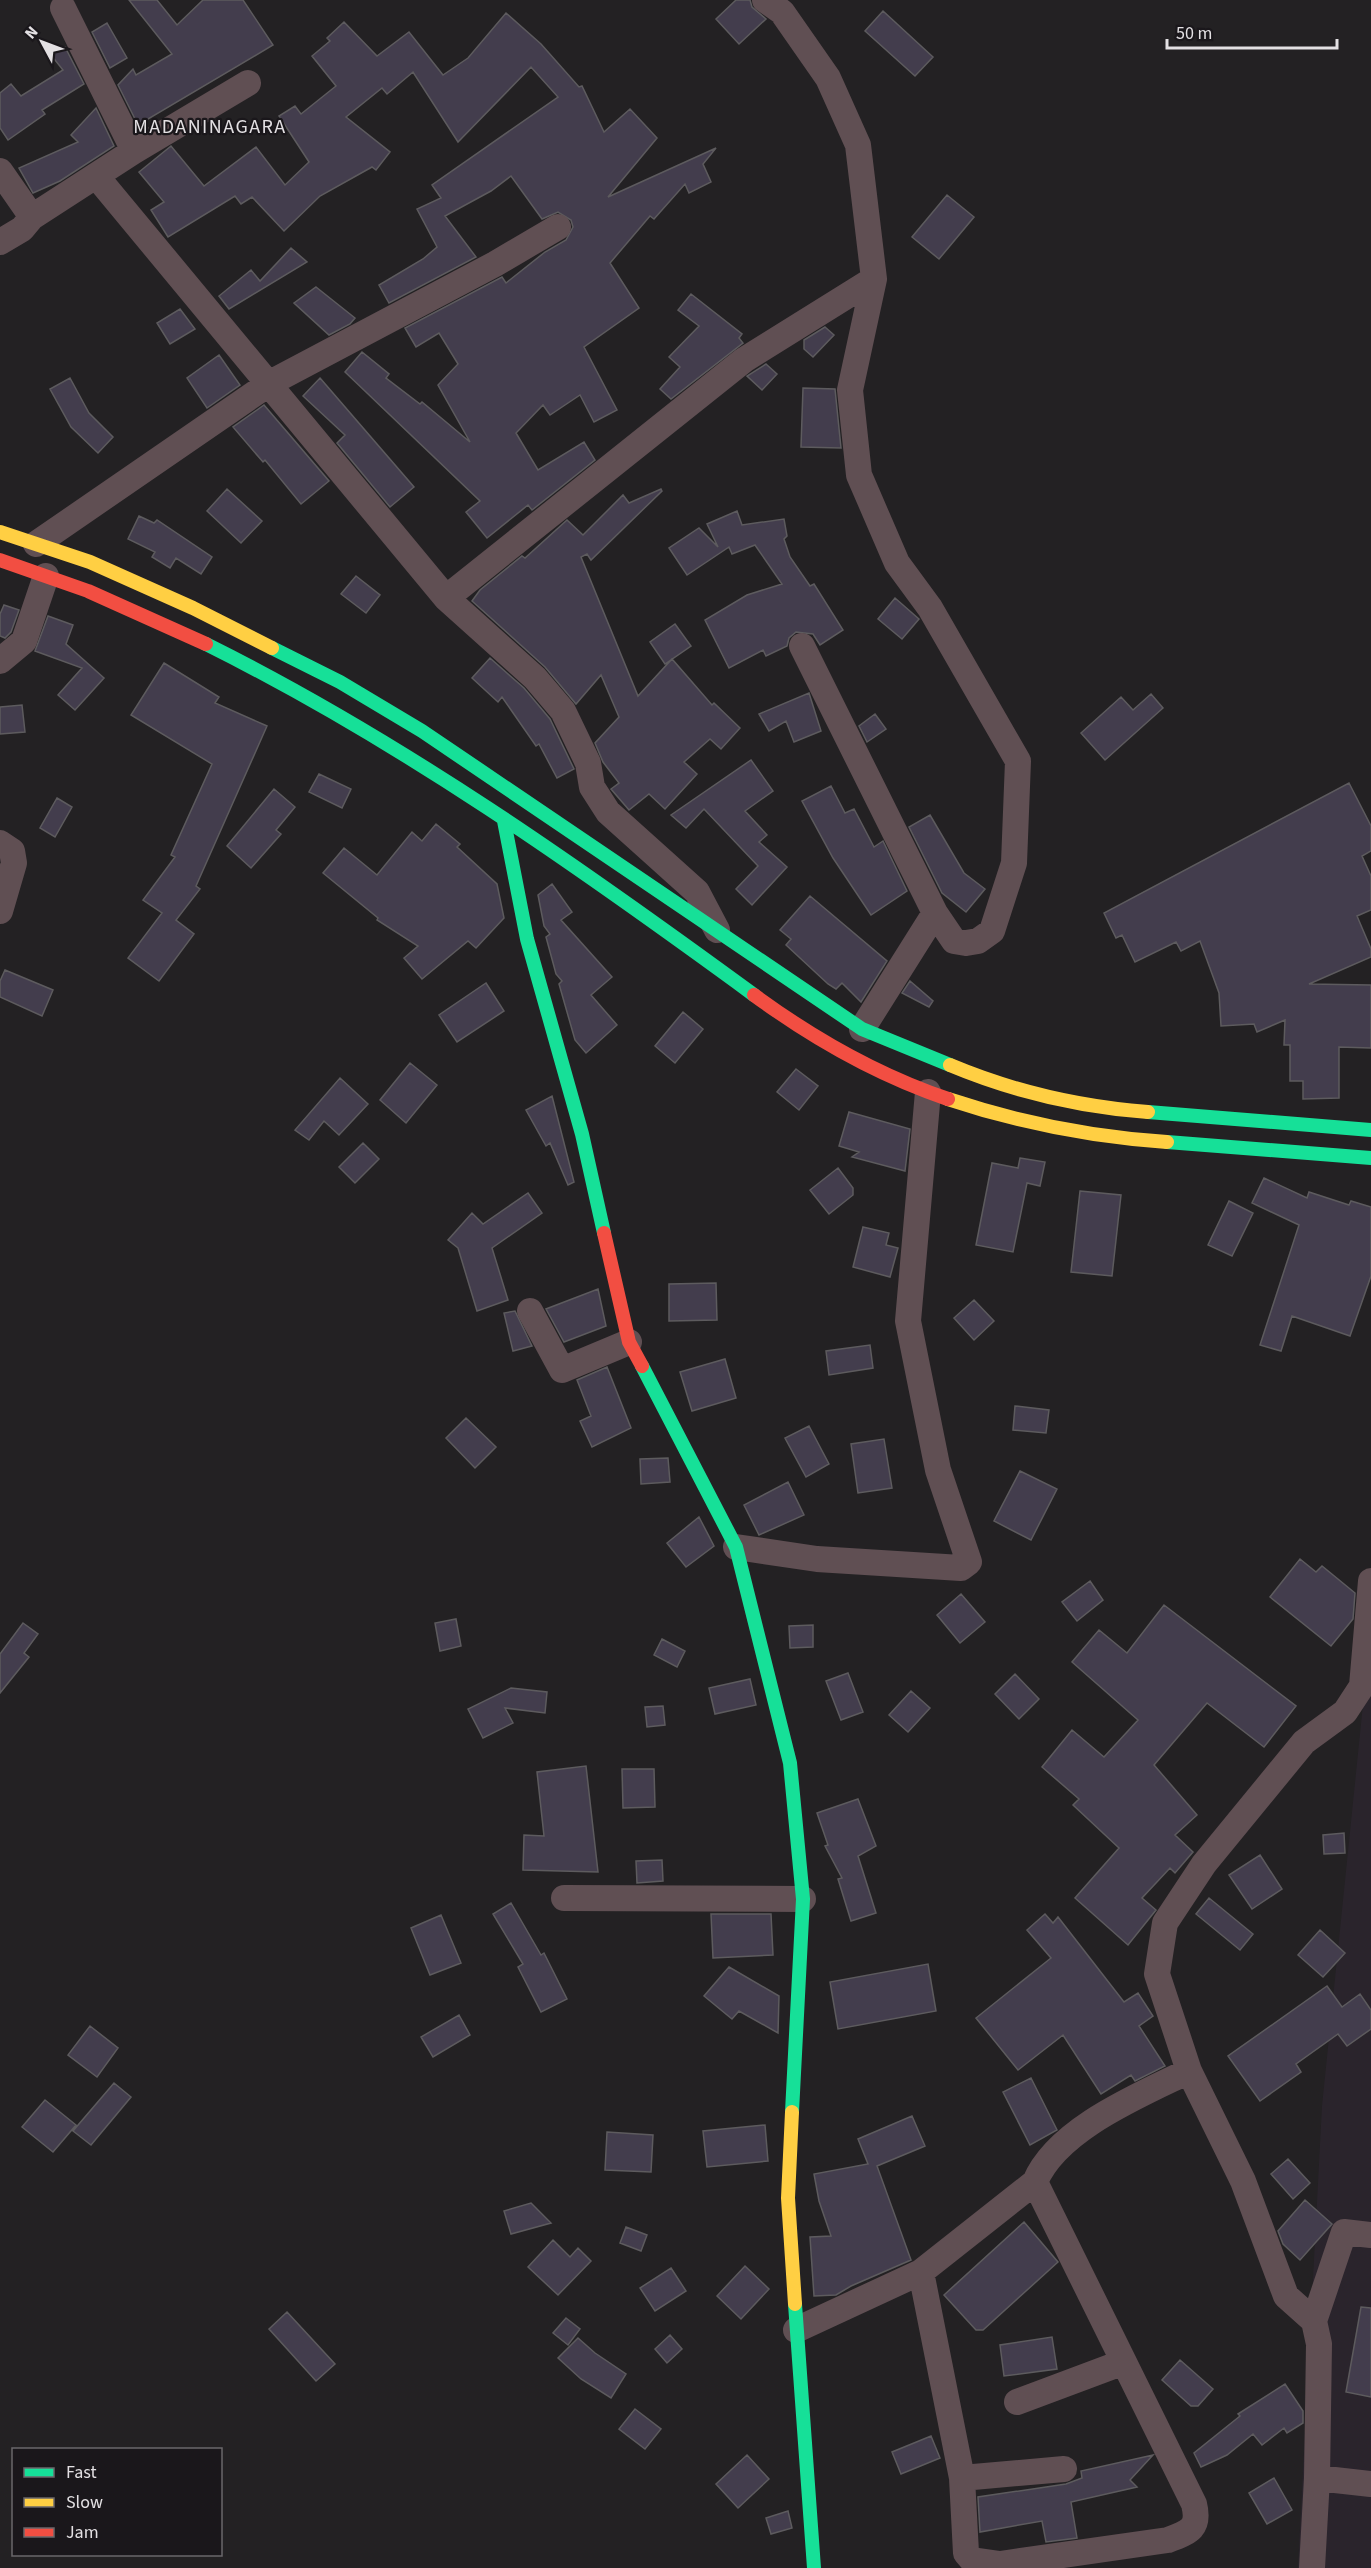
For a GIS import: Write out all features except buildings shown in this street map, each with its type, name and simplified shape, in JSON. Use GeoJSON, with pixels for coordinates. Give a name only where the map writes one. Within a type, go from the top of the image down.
{"type":"FeatureCollection","features":[{"type":"Feature","properties":{"kind":"main road"},"geometry":{"type":"LineString","coordinates":[[0,532],[90,562],[193,608],[340,682],[432,738],[862,1029],[971,1074],[1097,1108],[1371,1130]]}},
{"type":"Feature","properties":{"kind":"main road"},"geometry":{"type":"LineString","coordinates":[[0,560],[96,594],[197,639],[311,699],[504,821],[654,921],[831,1050],[927,1092],[996,1113],[1096,1136],[1371,1158]]}},
{"type":"Feature","properties":{"kind":"main road"},"geometry":{"type":"LineString","coordinates":[[504,821],[526,939],[582,1134],[629,1342],[736,1547],[790,1764],[803,1899],[788,2198],[814,2568]]}},
{"type":"Feature","properties":{"kind":"street"},"geometry":{"type":"LineString","coordinates":[[765,0],[782,12],[828,78],[858,145],[873,279],[850,390],[859,475],[897,563],[930,608],[1018,761],[1014,863],[992,931],[978,941],[966,943],[954,941],[935,913],[802,646]]}},
{"type":"Feature","properties":{"kind":"street"},"geometry":{"type":"LineString","coordinates":[[63,8],[134,151]]}},
{"type":"Feature","properties":{"kind":"street"},"geometry":{"type":"LineString","coordinates":[[0,242],[22,229],[33,217],[134,151],[248,83]]}},
{"type":"Feature","properties":{"kind":"street"},"geometry":{"type":"LineString","coordinates":[[0,171],[33,217]]}},
{"type":"Feature","properties":{"kind":"street"},"geometry":{"type":"LineString","coordinates":[[97,177],[227,337],[270,383],[446,598],[535,678],[563,711],[588,763],[592,786],[608,812],[697,892],[717,930]]}},
{"type":"Feature","properties":{"kind":"street"},"geometry":{"type":"LineString","coordinates":[[36,544],[270,383],[495,264],[558,227]]}},
{"type":"Feature","properties":{"kind":"street"},"geometry":{"type":"LineString","coordinates":[[446,598],[744,360],[873,279]]}},
{"type":"Feature","properties":{"kind":"street"},"geometry":{"type":"LineString","coordinates":[[0,662],[24,641],[46,576]]}},
{"type":"Feature","properties":{"kind":"street"},"geometry":{"type":"LineString","coordinates":[[0,843],[12,851],[14,863],[0,911]]}},
{"type":"Feature","properties":{"kind":"street"},"geometry":{"type":"LineString","coordinates":[[862,1029],[935,913]]}},
{"type":"Feature","properties":{"kind":"street"},"geometry":{"type":"LineString","coordinates":[[736,1547],[828,1560],[961,1568],[969,1562],[938,1470],[908,1321],[927,1092]]}},
{"type":"Feature","properties":{"kind":"street"},"geometry":{"type":"LineString","coordinates":[[530,1311],[562,1370],[629,1342]]}},
{"type":"Feature","properties":{"kind":"street"},"geometry":{"type":"LineString","coordinates":[[1314,2321],[1286,2296],[1243,2181],[1189,2071],[1157,1974],[1165,1923],[1204,1863],[1304,1742],[1345,1712],[1362,1686],[1371,1581]]}},
{"type":"Feature","properties":{"kind":"street"},"geometry":{"type":"LineString","coordinates":[[564,1898],[803,1899]]}},
{"type":"Feature","properties":{"kind":"street"},"geometry":{"type":"LineString","coordinates":[[796,2330],[921,2272],[1035,2182],[1056,2151],[1095,2121],[1189,2071]]}},
{"type":"Feature","properties":{"kind":"street"},"geometry":{"type":"LineString","coordinates":[[921,2272],[962,2478],[966,2553],[972,2560],[1000,2564],[1168,2540],[1193,2528],[1198,2518],[1194,2504],[1035,2182]]}},
{"type":"Feature","properties":{"kind":"street"},"geometry":{"type":"LineString","coordinates":[[1312,2568],[1317,2478],[1319,2344],[1314,2321],[1344,2232],[1371,2235]]}},
{"type":"Feature","properties":{"kind":"street"},"geometry":{"type":"LineString","coordinates":[[1017,2402],[1124,2362]]}},
{"type":"Feature","properties":{"kind":"street"},"geometry":{"type":"LineString","coordinates":[[962,2478],[1064,2469]]}},
{"type":"Feature","properties":{"kind":"street"},"geometry":{"type":"LineString","coordinates":[[1317,2478],[1371,2484]]}},
{"type":"Feature","properties":{"kind":"shaded area"},"geometry":{"type":"Polygon","coordinates":[[[1371,1626],[1371,2568],[1298,2568],[1322,2106],[1371,1626]]]}},
{"type":"Feature","properties":{"kind":"traffic: fast"},"geometry":{"type":"LineString","coordinates":[[206,644],[349,722],[488,808],[622,900],[754,995]]}},
{"type":"Feature","properties":{"kind":"traffic: fast"},"geometry":{"type":"LineString","coordinates":[[272,648],[340,682],[422,731],[862,1029],[950,1065]]}},
{"type":"Feature","properties":{"kind":"traffic: fast"},"geometry":{"type":"LineString","coordinates":[[504,821],[527,939],[582,1134],[604,1233]]}},
{"type":"Feature","properties":{"kind":"traffic: fast"},"geometry":{"type":"LineString","coordinates":[[1148,1112],[1371,1130]]}},
{"type":"Feature","properties":{"kind":"traffic: fast"},"geometry":{"type":"LineString","coordinates":[[1167,1142],[1371,1158]]}},
{"type":"Feature","properties":{"kind":"traffic: fast"},"geometry":{"type":"LineString","coordinates":[[642,1366],[736,1547],[790,1763],[803,1899],[792,2112]]}},
{"type":"Feature","properties":{"kind":"traffic: fast"},"geometry":{"type":"LineString","coordinates":[[795,2304],[814,2568]]}},
{"type":"Feature","properties":{"kind":"traffic: slow"},"geometry":{"type":"LineString","coordinates":[[0,532],[90,562],[193,608],[272,648]]}},
{"type":"Feature","properties":{"kind":"traffic: slow"},"geometry":{"type":"LineString","coordinates":[[950,1065],[1022,1090],[1073,1102],[1148,1112]]}},
{"type":"Feature","properties":{"kind":"traffic: slow"},"geometry":{"type":"LineString","coordinates":[[948,1099],[1056,1128],[1111,1137],[1167,1142]]}},
{"type":"Feature","properties":{"kind":"traffic: slow"},"geometry":{"type":"LineString","coordinates":[[792,2112],[788,2198],[795,2304]]}},
{"type":"Feature","properties":{"kind":"traffic: jam"},"geometry":{"type":"LineString","coordinates":[[0,560],[88,591],[206,644]]}},
{"type":"Feature","properties":{"kind":"traffic: jam"},"geometry":{"type":"LineString","coordinates":[[754,995],[847,1055],[896,1079],[948,1099]]}},
{"type":"Feature","properties":{"kind":"traffic: jam"},"geometry":{"type":"LineString","coordinates":[[604,1233],[629,1342],[642,1366]]}},
{"type":"Feature","properties":{"kind":"district","name":"MADANINAGARA"},"geometry":{"type":"Point","coordinates":[210,127]}}]}
